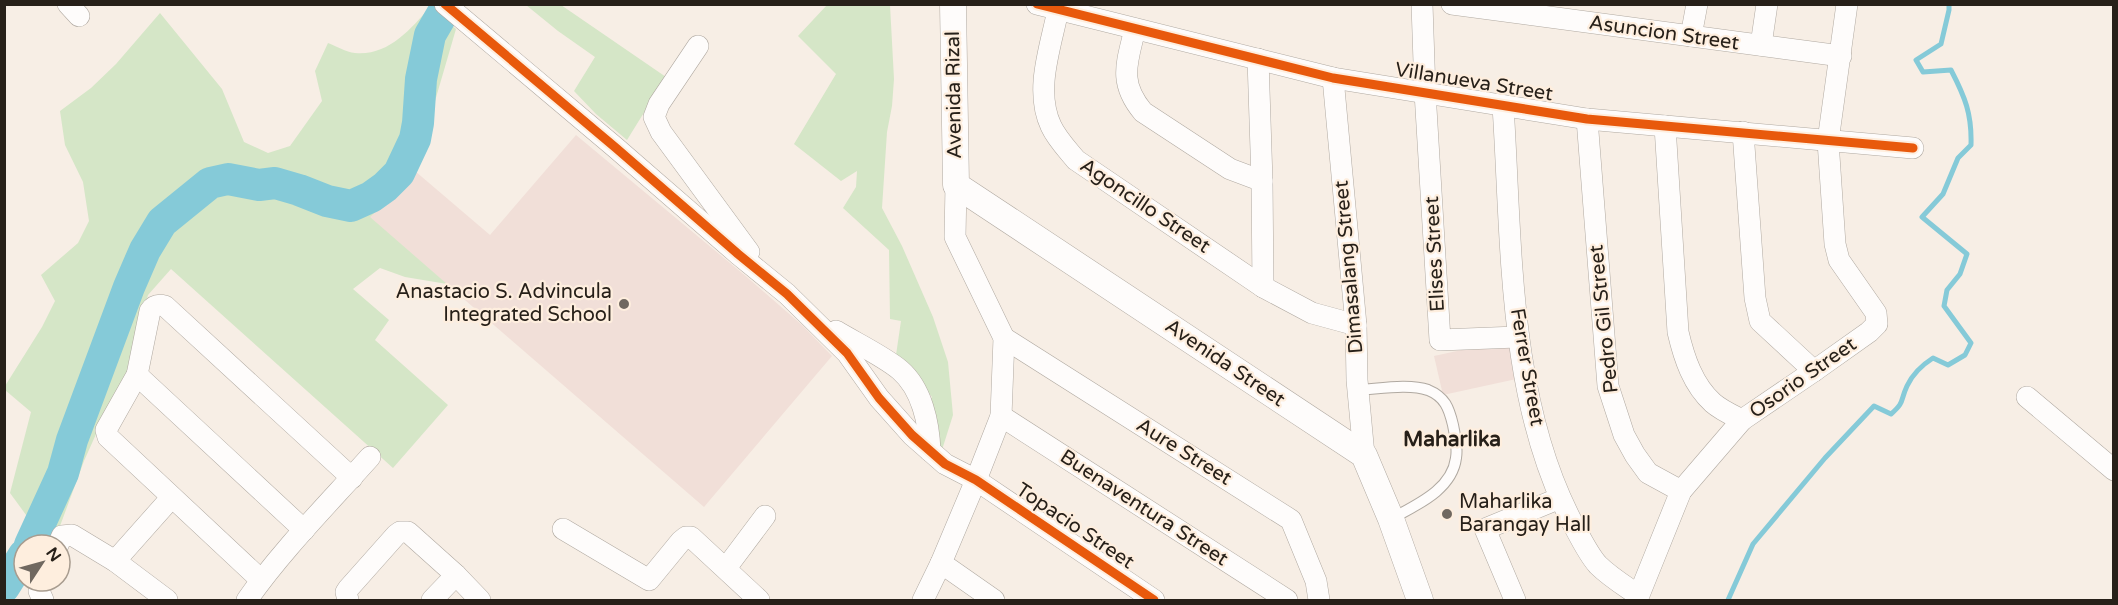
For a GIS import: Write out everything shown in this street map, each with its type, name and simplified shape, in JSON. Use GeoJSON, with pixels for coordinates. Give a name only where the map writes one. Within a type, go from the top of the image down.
{"type":"FeatureCollection","features":[{"type":"Feature","properties":{"kind":"street","name":"Topacio Street"},"geometry":{"type":"LineString","coordinates":[[445,4],[616,148],[738,255],[787,294],[848,353],[879,398],[912,435],[945,464],[976,480],[1154,600]]}},
{"type":"Feature","properties":{"kind":"street","name":"Avenida Rizal"},"geometry":{"type":"LineString","coordinates":[[953,4],[956,186]]}},
{"type":"Feature","properties":{"kind":"street","name":"Villanueva Street"},"geometry":{"type":"LineString","coordinates":[[1037,4],[1333,78],[1503,106],[1587,119],[1913,148]]}},
{"type":"Feature","properties":{"kind":"street"},"geometry":{"type":"LineString","coordinates":[[1422,4],[1425,92]]}},
{"type":"Feature","properties":{"kind":"street","name":"Asuncion Street"},"geometry":{"type":"LineString","coordinates":[[1452,4],[1581,13],[1691,36],[1841,56]]}},
{"type":"Feature","properties":{"kind":"street"},"geometry":{"type":"LineString","coordinates":[[1691,36],[1696,4]]}},
{"type":"Feature","properties":{"kind":"street"},"geometry":{"type":"LineString","coordinates":[[1761,45],[1767,4]]}},
{"type":"Feature","properties":{"kind":"street"},"geometry":{"type":"LineString","coordinates":[[1828,141],[1847,4]]}},
{"type":"Feature","properties":{"kind":"street","name":"Agoncillo Street"},"geometry":{"type":"LineString","coordinates":[[1058,10],[1043,85],[1045,105],[1050,124],[1076,160],[1263,287],[1312,313],[1356,325]]}},
{"type":"Feature","properties":{"kind":"street"},"geometry":{"type":"LineString","coordinates":[[1135,29],[1125,69],[1126,85],[1143,112],[1230,169],[1262,180]]}},
{"type":"Feature","properties":{"kind":"street"},"geometry":{"type":"LineString","coordinates":[[698,46],[658,104],[654,117],[661,132],[747,250],[785,288],[833,329],[900,370],[920,399],[930,451]]}},
{"type":"Feature","properties":{"kind":"street"},"geometry":{"type":"LineString","coordinates":[[1258,59],[1263,287]]}},
{"type":"Feature","properties":{"kind":"street","name":"Dimasalang Street"},"geometry":{"type":"LineString","coordinates":[[1333,78],[1356,325],[1358,390],[1364,455]]}},
{"type":"Feature","properties":{"kind":"street","name":"Elises Street"},"geometry":{"type":"LineString","coordinates":[[1425,92],[1440,340],[1517,337]]}},
{"type":"Feature","properties":{"kind":"street","name":"Ferrer Street"},"geometry":{"type":"LineString","coordinates":[[1503,106],[1517,337],[1536,425],[1560,498],[1597,564],[1638,598]]}},
{"type":"Feature","properties":{"kind":"street","name":"Pedro Gil Street"},"geometry":{"type":"LineString","coordinates":[[1587,119],[1608,386],[1621,427],[1635,455],[1648,473],[1681,491]]}},
{"type":"Feature","properties":{"kind":"street"},"geometry":{"type":"LineString","coordinates":[[1665,126],[1678,332],[1683,352],[1692,376],[1703,392],[1714,404],[1742,420]]}},
{"type":"Feature","properties":{"kind":"street"},"geometry":{"type":"LineString","coordinates":[[1743,132],[1755,298],[1760,321],[1814,371]]}},
{"type":"Feature","properties":{"kind":"street","name":"Osorio Street"},"geometry":{"type":"LineString","coordinates":[[1638,598],[1681,491],[1742,420],[1869,332],[1877,324],[1876,313],[1839,261],[1835,244],[1828,141]]}},
{"type":"Feature","properties":{"kind":"street"},"geometry":{"type":"LineString","coordinates":[[923,600],[941,563],[1001,416],[1004,338],[955,237],[956,186]]}},
{"type":"Feature","properties":{"kind":"street","name":"Avenida Street"},"geometry":{"type":"LineString","coordinates":[[956,186],[1364,455]]}},
{"type":"Feature","properties":{"kind":"street"},"geometry":{"type":"LineString","coordinates":[[261,580],[171,498],[111,440],[107,433],[106,430],[137,375],[150,311],[154,306],[160,304],[165,306],[352,478]]}},
{"type":"Feature","properties":{"kind":"street","name":"Aure Street"},"geometry":{"type":"LineString","coordinates":[[1004,338],[1291,520],[1317,581],[1318,600]]}},
{"type":"Feature","properties":{"kind":"street"},"geometry":{"type":"LineString","coordinates":[[137,375],[304,530]]}},
{"type":"Feature","properties":{"kind":"street"},"geometry":{"type":"LineString","coordinates":[[2027,397],[2114,470]]}},
{"type":"Feature","properties":{"kind":"street","name":"Buenaventura Street"},"geometry":{"type":"LineString","coordinates":[[1001,416],[1287,600]]}},
{"type":"Feature","properties":{"kind":"street"},"geometry":{"type":"LineString","coordinates":[[1364,455],[1391,519],[1420,600]]}},
{"type":"Feature","properties":{"kind":"street"},"geometry":{"type":"LineString","coordinates":[[247,600],[304,530],[370,457]]}},
{"type":"Feature","properties":{"kind":"street"},"geometry":{"type":"LineString","coordinates":[[115,561],[171,498]]}},
{"type":"Feature","properties":{"kind":"street"},"geometry":{"type":"LineString","coordinates":[[1515,600],[1485,529],[1560,498]]}},
{"type":"Feature","properties":{"kind":"street"},"geometry":{"type":"LineString","coordinates":[[726,568],[765,516]]}},
{"type":"Feature","properties":{"kind":"street"},"geometry":{"type":"LineString","coordinates":[[563,529],[647,580],[651,579],[686,537],[691,537],[726,568],[746,596]]}},
{"type":"Feature","properties":{"kind":"street"},"geometry":{"type":"LineString","coordinates":[[348,600],[346,592],[348,589],[400,532],[408,532],[480,600]]}},
{"type":"Feature","properties":{"kind":"street"},"geometry":{"type":"LineString","coordinates":[[72,534],[115,561],[167,600]]}},
{"type":"Feature","properties":{"kind":"street"},"geometry":{"type":"LineString","coordinates":[[941,563],[994,600]]}},
{"type":"Feature","properties":{"kind":"street"},"geometry":{"type":"LineString","coordinates":[[432,600],[456,575]]}},
{"type":"Feature","properties":{"kind":"lane"},"geometry":{"type":"LineString","coordinates":[[1358,390],[1414,387],[1427,389],[1440,397],[1449,407],[1457,444],[1452,472],[1440,488],[1428,498],[1391,519]]}},
{"type":"Feature","properties":{"kind":"shaded area","name":"Anastacio S. Advincula Integrated School"},"geometry":{"type":"Polygon","coordinates":[[[576,135],[748,278],[802,325],[832,356],[704,507],[369,217],[400,190],[415,171],[490,235],[576,135]]]}},
{"type":"Feature","properties":{"kind":"shaded area"},"geometry":{"type":"Polygon","coordinates":[[[1512,339],[1521,378],[1443,395],[1434,356],[1512,339]]]}},
{"type":"Feature","properties":{"kind":"green space"},"geometry":{"type":"Polygon","coordinates":[[[526,5],[561,5],[666,77],[627,140],[596,114],[574,91],[595,57],[526,5]]]}},
{"type":"Feature","properties":{"kind":"green space"},"geometry":{"type":"Polygon","coordinates":[[[827,5],[890,5],[894,79],[887,132],[882,208],[902,246],[933,317],[948,362],[953,415],[941,453],[917,424],[932,397],[896,355],[901,321],[890,319],[889,250],[843,208],[856,187],[857,171],[841,181],[794,144],[836,74],[798,36],[827,5]]]}},
{"type":"Feature","properties":{"kind":"green space"},"geometry":{"type":"Polygon","coordinates":[[[430,7],[456,29],[435,101],[425,147],[415,171],[400,190],[370,217],[447,284],[405,277],[380,268],[353,289],[389,320],[375,340],[448,405],[393,468],[171,269],[148,295],[127,374],[105,414],[84,461],[57,533],[39,533],[10,493],[31,412],[5,390],[5,386],[42,327],[55,301],[41,275],[78,243],[89,221],[83,182],[65,145],[60,111],[91,88],[116,64],[160,13],[222,89],[244,142],[268,153],[290,146],[322,101],[315,71],[328,43],[355,53],[367,53],[388,46],[430,7]]]}},
{"type":"Feature","properties":{"kind":"waterway"},"geometry":{"type":"LineString","coordinates":[[36,533],[63,473],[72,440],[129,287],[145,250],[162,222],[210,183],[228,179],[259,185],[275,183],[327,201],[351,206],[371,197],[385,187],[399,173],[415,139],[421,79],[430,35],[448,4]]}},
{"type":"Feature","properties":{"kind":"waterway"},"geometry":{"type":"LineString","coordinates":[[1728,600],[1753,544],[1825,458],[1874,406],[1891,414],[1900,404],[1909,381],[1915,373],[1933,358],[1948,365],[1965,355],[1971,343],[1944,306],[1947,290],[1960,274],[1967,254],[1922,217],[1943,194],[1958,158],[1971,145],[1967,106],[1951,70],[1923,72],[1916,60],[1941,44],[1949,4]]}},
{"type":"Feature","properties":{"kind":"waterway"},"geometry":{"type":"LineString","coordinates":[[4,587],[12,574]]}},
{"type":"Feature","properties":{"kind":"cycle path"},"geometry":{"type":"LineString","coordinates":[[445,4],[787,294],[847,353],[879,398],[912,435],[945,464],[976,480],[1154,600]]}},
{"type":"Feature","properties":{"kind":"cycle path"},"geometry":{"type":"LineString","coordinates":[[1037,4],[1333,78],[1587,119],[1913,148]]}},
{"type":"Feature","properties":{"kind":"place","name":"Anastacio S. Advincula Integrated School"},"geometry":{"type":"Point","coordinates":[624,304]}},
{"type":"Feature","properties":{"kind":"place","name":"Maharlika Barangay Hall"},"geometry":{"type":"Point","coordinates":[1447,514]}},
{"type":"Feature","properties":{"kind":"district","name":"Maharlika"},"geometry":{"type":"Point","coordinates":[1452,439]}}]}
